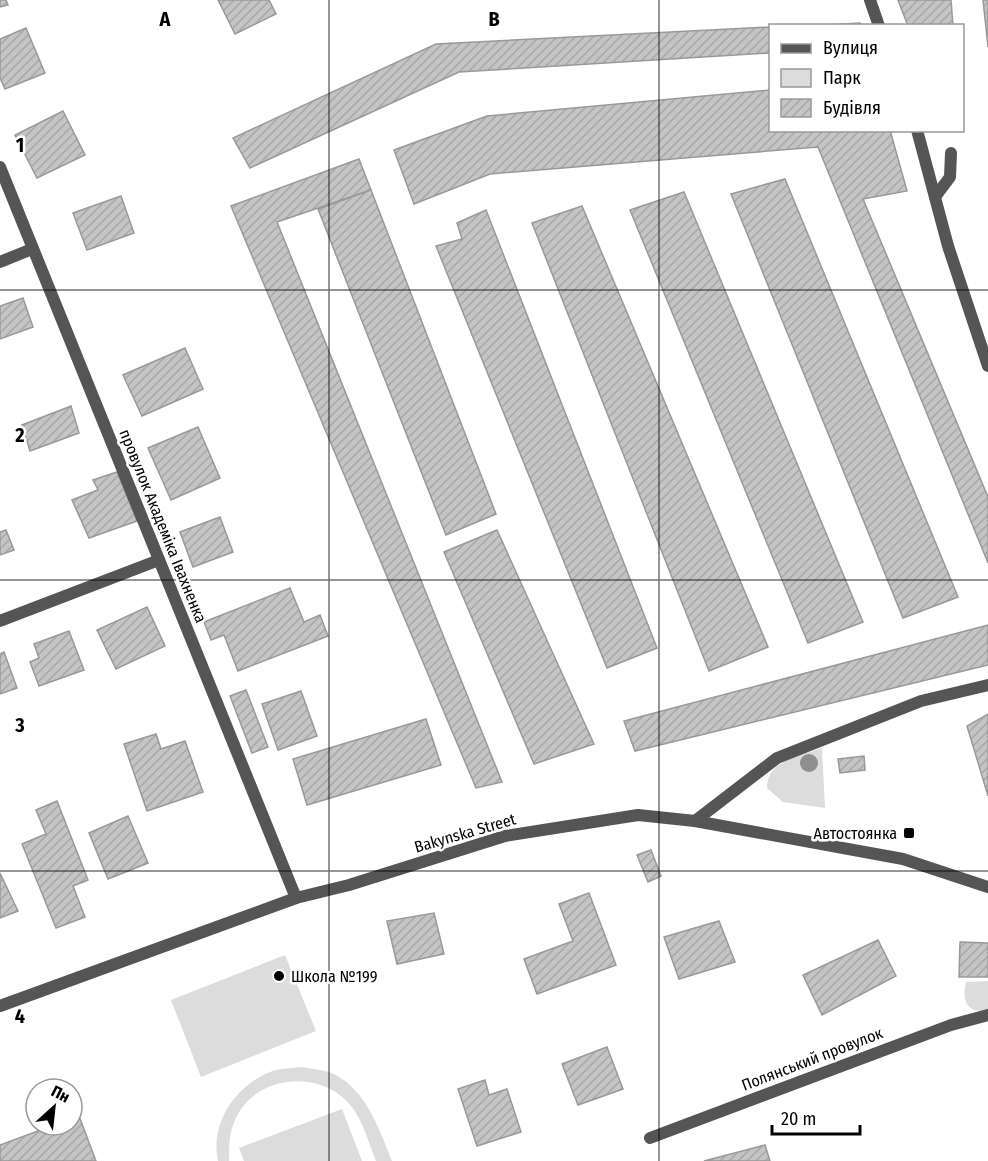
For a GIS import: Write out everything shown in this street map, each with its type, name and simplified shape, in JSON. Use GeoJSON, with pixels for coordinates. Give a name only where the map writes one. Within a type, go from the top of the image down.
{"type":"FeatureCollection","features":[{"type":"Feature","properties":{"kind":"street"},"geometry":{"type":"LineString","coordinates":[[870,0],[878,24]]}},
{"type":"Feature","properties":{"kind":"street"},"geometry":{"type":"LineString","coordinates":[[918,132],[948,246],[988,366]]}},
{"type":"Feature","properties":{"kind":"street"},"geometry":{"type":"LineString","coordinates":[[935,196],[950,177],[951,153]]}},
{"type":"Feature","properties":{"kind":"street","name":"провулок Академіка Івахненка"},"geometry":{"type":"LineString","coordinates":[[0,167],[296,898]]}},
{"type":"Feature","properties":{"kind":"street"},"geometry":{"type":"LineString","coordinates":[[0,262],[32,249]]}},
{"type":"Feature","properties":{"kind":"street"},"geometry":{"type":"LineString","coordinates":[[0,621],[159,560]]}},
{"type":"Feature","properties":{"kind":"street"},"geometry":{"type":"LineString","coordinates":[[695,821],[777,758],[921,701],[988,685]]}},
{"type":"Feature","properties":{"kind":"street","name":"Bakynska Street"},"geometry":{"type":"LineString","coordinates":[[0,1006],[296,898],[349,885],[505,836],[638,815],[695,821],[903,859],[988,887]]}},
{"type":"Feature","properties":{"kind":"street","name":"Полянський провулок"},"geometry":{"type":"LineString","coordinates":[[650,1138],[951,1025],[988,1015]]}},
{"type":"Feature","properties":{"kind":"green space"},"geometry":{"type":"Polygon","coordinates":[[[822,748],[825,808],[783,802],[767,788],[768,779],[778,765],[822,748]]]}},
{"type":"Feature","properties":{"kind":"green space"},"geometry":{"type":"Polygon","coordinates":[[[285,955],[316,1031],[201,1077],[171,1000],[285,955]]]}},
{"type":"Feature","properties":{"kind":"green space"},"geometry":{"type":"Polygon","coordinates":[[[988,981],[988,1011],[970,1008],[965,1000],[966,982],[988,981]]]}},
{"type":"Feature","properties":{"kind":"green space"},"geometry":{"type":"Polygon","coordinates":[[[302,1067],[334,1074],[355,1090],[370,1112],[392,1161],[376,1161],[358,1117],[348,1102],[328,1088],[299,1081],[270,1086],[257,1093],[246,1103],[232,1127],[229,1161],[218,1161],[218,1133],[222,1120],[236,1096],[257,1078],[270,1072],[302,1067]]]}},
{"type":"Feature","properties":{"kind":"green space"},"geometry":{"type":"Polygon","coordinates":[[[342,1109],[362,1161],[244,1161],[239,1148],[342,1109]]]}},
{"type":"Feature","properties":{"kind":"building"},"geometry":{"type":"Polygon","coordinates":[[[0,0],[6,0],[8,5],[0,7],[0,0]]]}},
{"type":"Feature","properties":{"kind":"building"},"geometry":{"type":"Polygon","coordinates":[[[218,0],[269,0],[276,14],[235,34],[218,0]]]}},
{"type":"Feature","properties":{"kind":"building"},"geometry":{"type":"Polygon","coordinates":[[[898,0],[951,0],[953,24],[907,24],[898,0]]]}},
{"type":"Feature","properties":{"kind":"building"},"geometry":{"type":"Polygon","coordinates":[[[983,0],[988,0],[988,47],[983,0]]]}},
{"type":"Feature","properties":{"kind":"building"},"geometry":{"type":"Polygon","coordinates":[[[769,27],[769,53],[459,72],[250,168],[233,138],[436,44],[769,27]]]}},
{"type":"Feature","properties":{"kind":"building"},"geometry":{"type":"Polygon","coordinates":[[[26,28],[45,73],[5,89],[0,78],[0,39],[26,28]]]}},
{"type":"Feature","properties":{"kind":"building"},"geometry":{"type":"Polygon","coordinates":[[[769,90],[769,132],[891,132],[907,191],[863,199],[988,497],[988,563],[818,147],[490,174],[414,204],[394,150],[487,116],[769,90]]]}},
{"type":"Feature","properties":{"kind":"building"},"geometry":{"type":"Polygon","coordinates":[[[63,111],[85,155],[37,178],[15,135],[63,111]]]}},
{"type":"Feature","properties":{"kind":"building"},"geometry":{"type":"Polygon","coordinates":[[[359,159],[371,190],[277,222],[502,782],[476,788],[231,206],[359,159]]]}},
{"type":"Feature","properties":{"kind":"building"},"geometry":{"type":"Polygon","coordinates":[[[785,179],[958,597],[903,618],[731,194],[785,179]]]}},
{"type":"Feature","properties":{"kind":"building"},"geometry":{"type":"Polygon","coordinates":[[[371,190],[496,514],[446,535],[318,209],[371,190]]]}},
{"type":"Feature","properties":{"kind":"building"},"geometry":{"type":"Polygon","coordinates":[[[684,192],[863,622],[808,643],[630,210],[684,192]]]}},
{"type":"Feature","properties":{"kind":"building"},"geometry":{"type":"Polygon","coordinates":[[[121,196],[134,233],[87,250],[73,213],[121,196]]]}},
{"type":"Feature","properties":{"kind":"building"},"geometry":{"type":"Polygon","coordinates":[[[582,206],[768,647],[709,671],[532,223],[582,206]]]}},
{"type":"Feature","properties":{"kind":"building"},"geometry":{"type":"Polygon","coordinates":[[[486,210],[657,648],[607,668],[436,246],[462,239],[457,223],[486,210]]]}},
{"type":"Feature","properties":{"kind":"building"},"geometry":{"type":"Polygon","coordinates":[[[23,298],[33,327],[0,339],[0,306],[23,298]]]}},
{"type":"Feature","properties":{"kind":"building"},"geometry":{"type":"Polygon","coordinates":[[[185,348],[203,389],[142,416],[123,375],[185,348]]]}},
{"type":"Feature","properties":{"kind":"building"},"geometry":{"type":"Polygon","coordinates":[[[71,406],[79,433],[30,451],[22,425],[71,406]]]}},
{"type":"Feature","properties":{"kind":"building"},"geometry":{"type":"Polygon","coordinates":[[[198,427],[220,478],[171,500],[148,448],[198,427]]]}},
{"type":"Feature","properties":{"kind":"building"},"geometry":{"type":"Polygon","coordinates":[[[117,472],[137,521],[89,538],[72,500],[98,490],[93,480],[117,472]]]}},
{"type":"Feature","properties":{"kind":"building"},"geometry":{"type":"Polygon","coordinates":[[[220,517],[233,552],[193,567],[180,532],[220,517]]]}},
{"type":"Feature","properties":{"kind":"building"},"geometry":{"type":"Polygon","coordinates":[[[6,530],[14,550],[0,555],[0,532],[6,530]]]}},
{"type":"Feature","properties":{"kind":"building"},"geometry":{"type":"Polygon","coordinates":[[[497,530],[594,744],[534,764],[444,552],[497,530]]]}},
{"type":"Feature","properties":{"kind":"building"},"geometry":{"type":"Polygon","coordinates":[[[290,588],[304,622],[320,615],[328,636],[238,671],[224,635],[211,640],[204,622],[290,588]]]}},
{"type":"Feature","properties":{"kind":"building"},"geometry":{"type":"Polygon","coordinates":[[[147,607],[165,646],[116,669],[97,630],[147,607]]]}},
{"type":"Feature","properties":{"kind":"building"},"geometry":{"type":"Polygon","coordinates":[[[988,625],[988,665],[635,751],[624,721],[988,625]]]}},
{"type":"Feature","properties":{"kind":"building"},"geometry":{"type":"Polygon","coordinates":[[[69,631],[84,670],[39,686],[30,662],[39,658],[34,644],[69,631]]]}},
{"type":"Feature","properties":{"kind":"building"},"geometry":{"type":"Polygon","coordinates":[[[4,652],[17,688],[0,694],[0,654],[4,652]]]}},
{"type":"Feature","properties":{"kind":"building"},"geometry":{"type":"Polygon","coordinates":[[[246,690],[268,747],[252,753],[230,696],[246,690]]]}},
{"type":"Feature","properties":{"kind":"building"},"geometry":{"type":"Polygon","coordinates":[[[301,691],[317,736],[278,750],[262,704],[301,691]]]}},
{"type":"Feature","properties":{"kind":"building"},"geometry":{"type":"Polygon","coordinates":[[[988,714],[988,796],[967,726],[988,714]]]}},
{"type":"Feature","properties":{"kind":"building"},"geometry":{"type":"Polygon","coordinates":[[[426,719],[441,765],[307,805],[293,759],[426,719]]]}},
{"type":"Feature","properties":{"kind":"building"},"geometry":{"type":"Polygon","coordinates":[[[156,734],[161,749],[185,741],[203,792],[147,811],[124,744],[156,734]]]}},
{"type":"Feature","properties":{"kind":"building"},"geometry":{"type":"Polygon","coordinates":[[[864,756],[865,770],[840,773],[838,759],[864,756]]]}},
{"type":"Feature","properties":{"kind":"building"},"geometry":{"type":"Polygon","coordinates":[[[57,801],[88,880],[73,886],[85,917],[56,928],[22,844],[46,834],[36,810],[57,801]]]}},
{"type":"Feature","properties":{"kind":"building"},"geometry":{"type":"Polygon","coordinates":[[[128,816],[148,863],[108,879],[89,833],[128,816]]]}},
{"type":"Feature","properties":{"kind":"building"},"geometry":{"type":"Polygon","coordinates":[[[651,850],[661,876],[648,882],[637,855],[651,850]]]}},
{"type":"Feature","properties":{"kind":"building"},"geometry":{"type":"Polygon","coordinates":[[[0,873],[18,911],[0,918],[0,873]]]}},
{"type":"Feature","properties":{"kind":"building"},"geometry":{"type":"Polygon","coordinates":[[[589,893],[616,965],[537,994],[524,959],[573,941],[559,904],[589,893]]]}},
{"type":"Feature","properties":{"kind":"building"},"geometry":{"type":"Polygon","coordinates":[[[434,913],[444,954],[397,964],[387,921],[434,913]]]}},
{"type":"Feature","properties":{"kind":"building"},"geometry":{"type":"Polygon","coordinates":[[[719,921],[735,962],[679,979],[664,937],[719,921]]]}},
{"type":"Feature","properties":{"kind":"building"},"geometry":{"type":"Polygon","coordinates":[[[878,940],[896,976],[822,1015],[803,975],[878,940]]]}},
{"type":"Feature","properties":{"kind":"building"},"geometry":{"type":"Polygon","coordinates":[[[960,942],[988,943],[988,977],[959,977],[960,942]]]}},
{"type":"Feature","properties":{"kind":"building"},"geometry":{"type":"Polygon","coordinates":[[[607,1047],[623,1089],[578,1105],[562,1064],[607,1047]]]}},
{"type":"Feature","properties":{"kind":"building"},"geometry":{"type":"Polygon","coordinates":[[[485,1080],[489,1095],[507,1089],[521,1132],[477,1146],[458,1089],[485,1080]]]}},
{"type":"Feature","properties":{"kind":"building"},"geometry":{"type":"Polygon","coordinates":[[[84,1129],[96,1161],[0,1161],[0,1145],[24,1136],[84,1137],[84,1129]]]}},
{"type":"Feature","properties":{"kind":"building"},"geometry":{"type":"Polygon","coordinates":[[[765,1145],[770,1161],[704,1161],[765,1145]]]}},
{"type":"Feature","properties":{"kind":"place","name":"Автостоянка"},"geometry":{"type":"Point","coordinates":[909,833]}},
{"type":"Feature","properties":{"kind":"place","name":"Школа №199"},"geometry":{"type":"Point","coordinates":[279,976]}}]}
